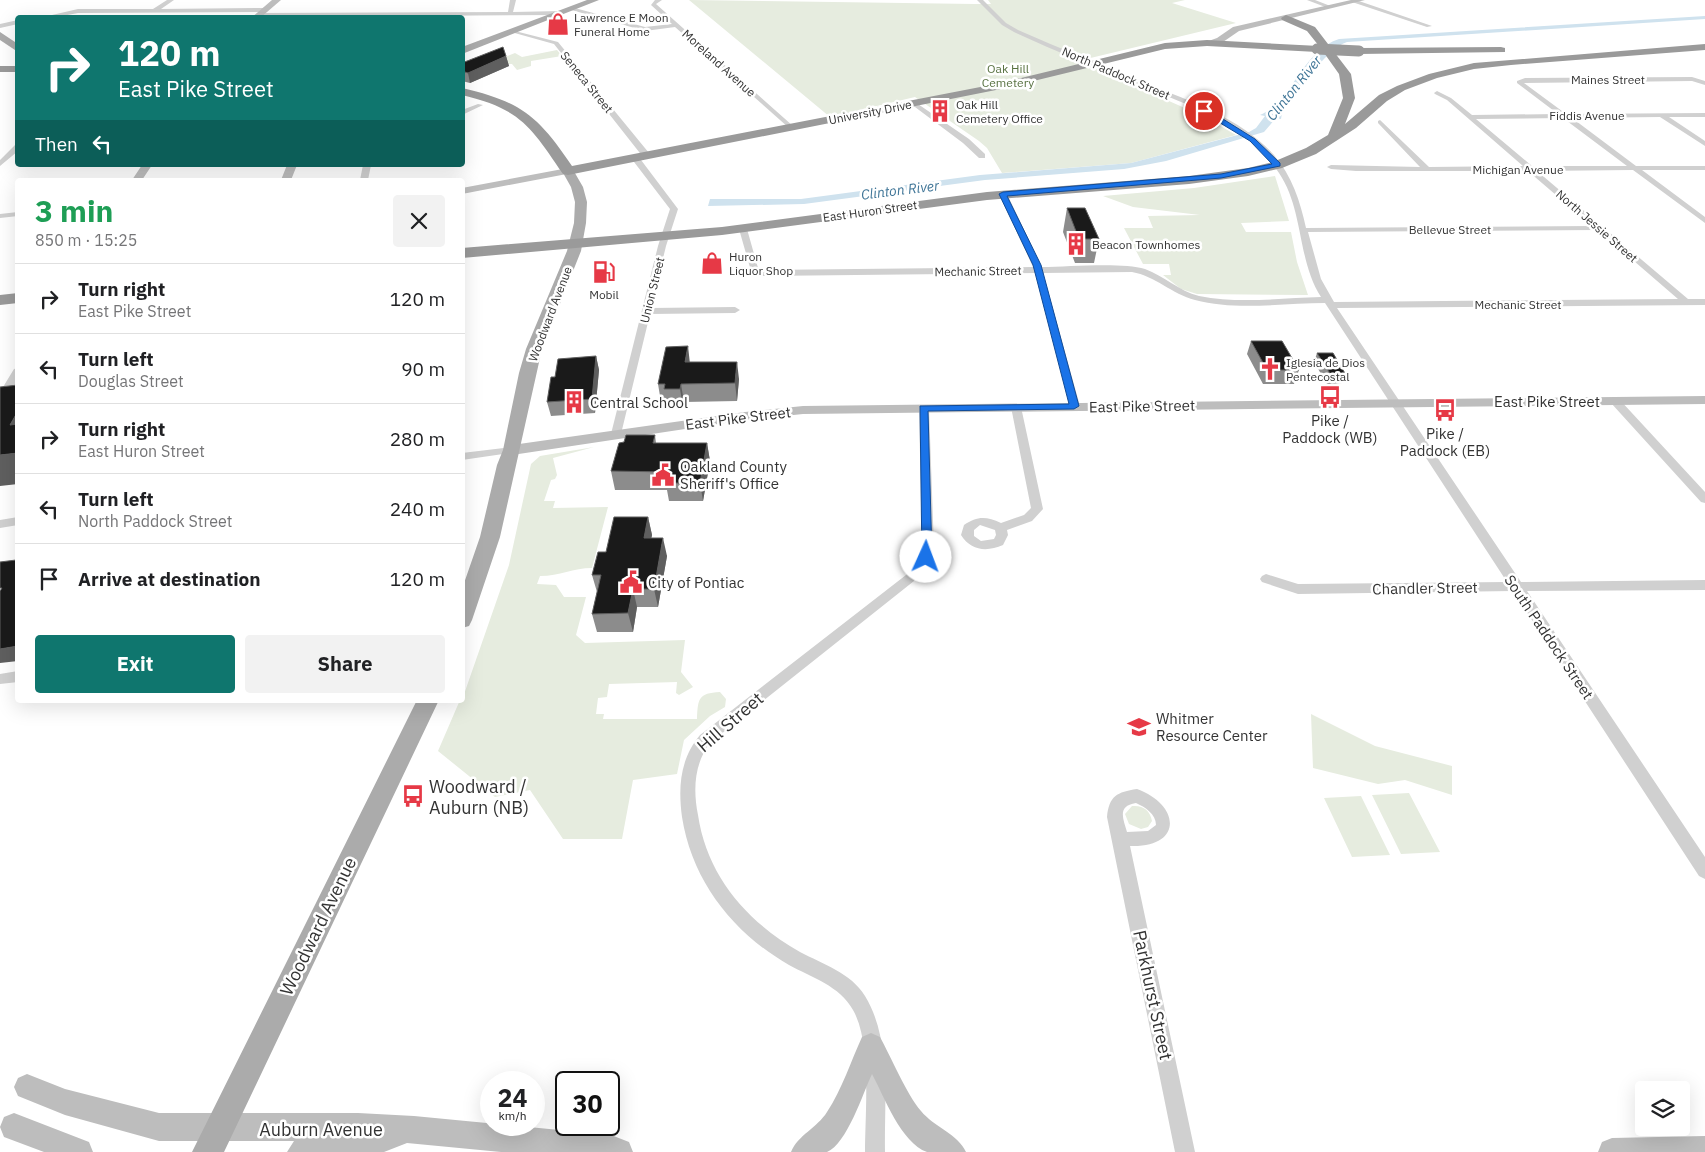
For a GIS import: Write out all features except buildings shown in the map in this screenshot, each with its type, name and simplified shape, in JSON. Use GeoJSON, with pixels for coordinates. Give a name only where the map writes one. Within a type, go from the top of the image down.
{"type":"FeatureCollection","features":[{"type":"Feature","properties":{"kind":"highway"},"geometry":{"type":"LineString","coordinates":[[1286,18],[1309,27],[1320,47],[1334,58],[1345,74],[1349,98],[1346,110],[1332,137]]}},
{"type":"Feature","properties":{"kind":"highway"},"geometry":{"type":"LineString","coordinates":[[1608,43],[1705,36]]}},
{"type":"Feature","properties":{"kind":"highway","name":"University Drive"},"geometry":{"type":"LineString","coordinates":[[568,171],[1016,83],[1165,46],[1207,44]]}},
{"type":"Feature","properties":{"kind":"highway"},"geometry":{"type":"LineString","coordinates":[[1207,44],[1320,47],[1359,51],[1513,49]]}},
{"type":"Feature","properties":{"kind":"highway","name":"East Huron Street"},"geometry":{"type":"LineString","coordinates":[[465,253],[743,229],[1003,194],[1221,176],[1277,165],[1311,152],[1352,125],[1391,94],[1410,84],[1446,73],[1511,62],[1705,48]]}},
{"type":"Feature","properties":{"kind":"highway"},"geometry":{"type":"LineString","coordinates":[[0,69],[15,69]]}},
{"type":"Feature","properties":{"kind":"highway","name":"Woodward Avenue"},"geometry":{"type":"LineString","coordinates":[[465,92],[499,101],[518,110],[534,122],[568,171]]}},
{"type":"Feature","properties":{"kind":"highway"},"geometry":{"type":"LineString","coordinates":[[0,300],[15,298]]}},
{"type":"Feature","properties":{"kind":"main road"},"geometry":{"type":"LineString","coordinates":[[465,49],[595,0]]}},
{"type":"Feature","properties":{"kind":"main road"},"geometry":{"type":"LineString","coordinates":[[0,36],[15,47]]}},
{"type":"Feature","properties":{"kind":"main road","name":"Woodward Avenue"},"geometry":{"type":"LineString","coordinates":[[465,608],[490,537],[506,464],[512,450],[532,357],[576,243],[580,223],[581,202],[577,188],[568,171]]}},
{"type":"Feature","properties":{"kind":"main road","name":"Woodward Avenue"},"geometry":{"type":"LineString","coordinates":[[208,1152],[427,703]]}},
{"type":"Feature","properties":{"kind":"street"},"geometry":{"type":"LineString","coordinates":[[154,11],[171,0]]}},
{"type":"Feature","properties":{"kind":"street"},"geometry":{"type":"LineString","coordinates":[[260,14],[277,0]]}},
{"type":"Feature","properties":{"kind":"street"},"geometry":{"type":"LineString","coordinates":[[510,13],[513,0]]}},
{"type":"Feature","properties":{"kind":"street","name":"Moreland Avenue"},"geometry":{"type":"LineString","coordinates":[[659,0],[653,4],[790,127]]}},
{"type":"Feature","properties":{"kind":"street","name":"North Paddock Street"},"geometry":{"type":"LineString","coordinates":[[980,0],[1012,29],[1201,109],[1253,140],[1277,165],[1291,190],[1312,269],[1329,303],[1395,403]]}},
{"type":"Feature","properties":{"kind":"street"},"geometry":{"type":"LineString","coordinates":[[1310,0],[1330,7]]}},
{"type":"Feature","properties":{"kind":"street"},"geometry":{"type":"LineString","coordinates":[[1357,1],[1429,26]]}},
{"type":"Feature","properties":{"kind":"street","name":"University Drive"},"geometry":{"type":"LineString","coordinates":[[1207,44],[1220,40],[1236,29],[1357,1]]}},
{"type":"Feature","properties":{"kind":"street"},"geometry":{"type":"LineString","coordinates":[[571,9],[612,18],[645,29],[676,25]]}},
{"type":"Feature","properties":{"kind":"street"},"geometry":{"type":"LineString","coordinates":[[58,15],[76,12],[154,11],[352,15]]}},
{"type":"Feature","properties":{"kind":"street"},"geometry":{"type":"LineString","coordinates":[[465,15],[561,13]]}},
{"type":"Feature","properties":{"kind":"street"},"geometry":{"type":"LineString","coordinates":[[0,26],[15,23]]}},
{"type":"Feature","properties":{"kind":"street","name":"Seneca Street"},"geometry":{"type":"LineString","coordinates":[[513,31],[556,43],[641,156]]}},
{"type":"Feature","properties":{"kind":"street","name":"Maines Street"},"geometry":{"type":"LineString","coordinates":[[1563,116],[1520,81],[1697,80],[1705,83]]}},
{"type":"Feature","properties":{"kind":"street","name":"North Jessie Street"},"geometry":{"type":"LineString","coordinates":[[1437,93],[1449,99],[1686,302]]}},
{"type":"Feature","properties":{"kind":"street"},"geometry":{"type":"LineString","coordinates":[[913,103],[966,141],[982,156]]}},
{"type":"Feature","properties":{"kind":"street"},"geometry":{"type":"LineString","coordinates":[[465,112],[480,105]]}},
{"type":"Feature","properties":{"kind":"street"},"geometry":{"type":"LineString","coordinates":[[1661,115],[1705,144]]}},
{"type":"Feature","properties":{"kind":"street","name":"Fiddis Avenue"},"geometry":{"type":"LineString","coordinates":[[1469,117],[1705,115]]}},
{"type":"Feature","properties":{"kind":"street"},"geometry":{"type":"LineString","coordinates":[[1563,116],[1705,221]]}},
{"type":"Feature","properties":{"kind":"street"},"geometry":{"type":"LineString","coordinates":[[1380,122],[1427,169]]}},
{"type":"Feature","properties":{"kind":"street"},"geometry":{"type":"LineString","coordinates":[[0,164],[15,147]]}},
{"type":"Feature","properties":{"kind":"street","name":"Union Street"},"geometry":{"type":"LineString","coordinates":[[616,434],[674,206],[641,156]]}},
{"type":"Feature","properties":{"kind":"street"},"geometry":{"type":"LineString","coordinates":[[138,178],[145,167]]}},
{"type":"Feature","properties":{"kind":"street","name":"Michigan Avenue"},"geometry":{"type":"LineString","coordinates":[[1331,167],[1356,169],[1705,168]]}},
{"type":"Feature","properties":{"kind":"street","name":"University Drive"},"geometry":{"type":"LineString","coordinates":[[465,190],[568,171]]}},
{"type":"Feature","properties":{"kind":"street"},"geometry":{"type":"LineString","coordinates":[[1003,194],[1038,270],[1074,406]]}},
{"type":"Feature","properties":{"kind":"street"},"geometry":{"type":"LineString","coordinates":[[0,216],[15,214]]}},
{"type":"Feature","properties":{"kind":"street","name":"Bellevue Street"},"geometry":{"type":"LineString","coordinates":[[1302,230],[1599,228]]}},
{"type":"Feature","properties":{"kind":"street","name":"Mechanic Street"},"geometry":{"type":"LineString","coordinates":[[743,229],[754,269],[763,273],[1038,270],[1143,271],[1155,275],[1183,293],[1216,300],[1329,303],[1705,302]]}},
{"type":"Feature","properties":{"kind":"street"},"geometry":{"type":"LineString","coordinates":[[646,312],[735,310]]}},
{"type":"Feature","properties":{"kind":"street"},"geometry":{"type":"LineString","coordinates":[[0,400],[15,376]]}},
{"type":"Feature","properties":{"kind":"street","name":"East Pike Street"},"geometry":{"type":"LineString","coordinates":[[465,457],[784,411],[1074,406],[1705,400]]}},
{"type":"Feature","properties":{"kind":"street"},"geometry":{"type":"LineString","coordinates":[[1615,401],[1705,499]]}},
{"type":"Feature","properties":{"kind":"street","name":"South Paddock Street"},"geometry":{"type":"LineString","coordinates":[[1395,403],[1705,871]]}},
{"type":"Feature","properties":{"kind":"street"},"geometry":{"type":"LineString","coordinates":[[1000,528],[1028,518],[1037,509],[1016,407]]}},
{"type":"Feature","properties":{"kind":"street","name":"Hill Street"},"geometry":{"type":"LineString","coordinates":[[875,1152],[871,1046],[869,1028],[864,1012],[847,989],[765,940],[740,918],[716,889],[700,857],[693,835],[688,802],[690,766],[698,747],[712,732],[910,578],[923,563],[928,549],[924,408]]}},
{"type":"Feature","properties":{"kind":"street"},"geometry":{"type":"LineString","coordinates":[[0,524],[15,522]]}},
{"type":"Feature","properties":{"kind":"street","name":"Chandler Street"},"geometry":{"type":"LineString","coordinates":[[1266,579],[1298,589],[1705,585]]}},
{"type":"Feature","properties":{"kind":"street"},"geometry":{"type":"LineString","coordinates":[[0,679],[15,676]]}},
{"type":"Feature","properties":{"kind":"street","name":"Parkhurst Street"},"geometry":{"type":"LineString","coordinates":[[1121,838],[1185,1152]]}},
{"type":"Feature","properties":{"kind":"street"},"geometry":{"type":"LineString","coordinates":[[805,1152],[826,1135],[838,1121],[871,1046]]}},
{"type":"Feature","properties":{"kind":"street"},"geometry":{"type":"LineString","coordinates":[[871,1046],[910,1119],[924,1134],[952,1152]]}},
{"type":"Feature","properties":{"kind":"street","name":"Auburn Avenue"},"geometry":{"type":"LineString","coordinates":[[27,1087],[65,1102],[159,1127],[358,1127],[414,1130],[611,1149],[619,1152]]}},
{"type":"Feature","properties":{"kind":"street"},"geometry":{"type":"LineString","coordinates":[[14,1128],[79,1152]]}},
{"type":"Feature","properties":{"kind":"street"},"geometry":{"type":"LineString","coordinates":[[300,1152],[307,1148],[351,1147],[414,1130]]}},
{"type":"Feature","properties":{"kind":"street"},"geometry":{"type":"LineString","coordinates":[[1612,1152],[1705,1150]]}},
{"type":"Feature","properties":{"kind":"green space","name":"Oak Hill Cemetery"},"geometry":{"type":"Polygon","coordinates":[[[689,0],[991,4],[988,0],[1185,0],[1172,3],[1236,23],[1078,61],[1203,116],[1236,135],[1131,163],[1002,173],[987,148],[979,141],[915,97],[830,117],[689,0]]]}},
{"type":"Feature","properties":{"kind":"green space"},"geometry":{"type":"Polygon","coordinates":[[[557,50],[562,56],[531,61],[531,66],[517,70],[512,64],[504,64],[500,59],[515,53],[522,57],[557,50]]]}},
{"type":"Feature","properties":{"kind":"green space"},"geometry":{"type":"Polygon","coordinates":[[[1275,176],[1289,221],[1241,223],[1246,232],[1291,232],[1297,262],[1308,295],[1197,294],[1181,289],[1163,275],[1171,275],[1169,264],[1143,264],[1124,228],[1153,228],[1148,216],[1200,215],[1133,207],[1103,196],[1194,188],[1275,176]]]}},
{"type":"Feature","properties":{"kind":"green space"},"geometry":{"type":"Polygon","coordinates":[[[594,447],[553,458],[557,475],[555,479],[551,480],[544,501],[555,501],[553,508],[608,507],[592,568],[540,576],[537,584],[556,585],[564,597],[586,597],[576,635],[585,643],[685,640],[681,672],[693,687],[679,695],[676,693],[677,682],[609,684],[607,697],[598,698],[596,714],[604,714],[603,719],[697,719],[699,702],[703,696],[720,692],[726,699],[725,707],[710,716],[684,740],[677,774],[633,780],[622,839],[563,839],[530,790],[495,797],[438,751],[459,703],[465,703],[465,691],[509,565],[531,464],[540,456],[594,447]]]}},
{"type":"Feature","properties":{"kind":"green space"},"geometry":{"type":"Polygon","coordinates":[[[1311,714],[1375,746],[1452,766],[1452,795],[1405,780],[1378,784],[1313,768],[1311,714]]]}},
{"type":"Feature","properties":{"kind":"green space"},"geometry":{"type":"Polygon","coordinates":[[[1409,793],[1440,852],[1401,854],[1372,795],[1409,793]]]}},
{"type":"Feature","properties":{"kind":"green space"},"geometry":{"type":"Polygon","coordinates":[[[1361,796],[1390,855],[1352,857],[1324,798],[1361,796]]]}},
{"type":"Feature","properties":{"kind":"green space"},"geometry":{"type":"Polygon","coordinates":[[[1132,806],[1143,807],[1148,811],[1152,821],[1148,827],[1141,829],[1129,824],[1125,814],[1132,806]]]}},
{"type":"Feature","properties":{"kind":"water","name":"Clinton River"},"geometry":{"type":"Polygon","coordinates":[[[1705,16],[1705,19],[1347,42],[1330,53],[1303,84],[1282,113],[1281,119],[1276,118],[1264,132],[1166,161],[1124,169],[985,180],[804,204],[708,206],[710,199],[801,199],[980,175],[1131,163],[1249,132],[1256,128],[1265,116],[1260,115],[1281,99],[1316,54],[1326,45],[1339,39],[1705,16]]]}},
{"type":"Feature","properties":{"kind":"place","name":"Lawrence E Moon Funeral Home"},"geometry":{"type":"Point","coordinates":[558,24]}},
{"type":"Feature","properties":{"kind":"place","name":"Oak Hill Cemetery Office"},"geometry":{"type":"Point","coordinates":[940,111]}},
{"type":"Feature","properties":{"kind":"place","name":"Beacon Townhomes"},"geometry":{"type":"Point","coordinates":[1076,244]}},
{"type":"Feature","properties":{"kind":"place","name":"Huron Liquor Shop"},"geometry":{"type":"Point","coordinates":[712,263]}},
{"type":"Feature","properties":{"kind":"place","name":"Mobil"},"geometry":{"type":"Point","coordinates":[604,272]}},
{"type":"Feature","properties":{"kind":"place","name":"Iglesia de Dios Pentecostal"},"geometry":{"type":"Point","coordinates":[1270,369]}},
{"type":"Feature","properties":{"kind":"place","name":"Pike / Paddock (WB)"},"geometry":{"type":"Point","coordinates":[1330,397]}},
{"type":"Feature","properties":{"kind":"place","name":"Central School"},"geometry":{"type":"Point","coordinates":[574,402]}},
{"type":"Feature","properties":{"kind":"place","name":"Pike / Paddock (EB)"},"geometry":{"type":"Point","coordinates":[1445,410]}},
{"type":"Feature","properties":{"kind":"place","name":"Oakland County Sheriff's Office"},"geometry":{"type":"Point","coordinates":[663,475]}},
{"type":"Feature","properties":{"kind":"place","name":"City of Pontiac"},"geometry":{"type":"Point","coordinates":[631,582]}},
{"type":"Feature","properties":{"kind":"place","name":"Whitmer Resource Center"},"geometry":{"type":"Point","coordinates":[1139,727]}},
{"type":"Feature","properties":{"kind":"place","name":"Woodward / Auburn (NB)"},"geometry":{"type":"Point","coordinates":[413,796]}},
{"type":"Feature","properties":{"kind":"route"},"geometry":{"type":"LineString","coordinates":[[926,557],[928,549],[924,408],[1074,406],[1037,265],[1003,194],[1190,180],[1260,170],[1277,165],[1253,140],[1204,111]]}}]}
